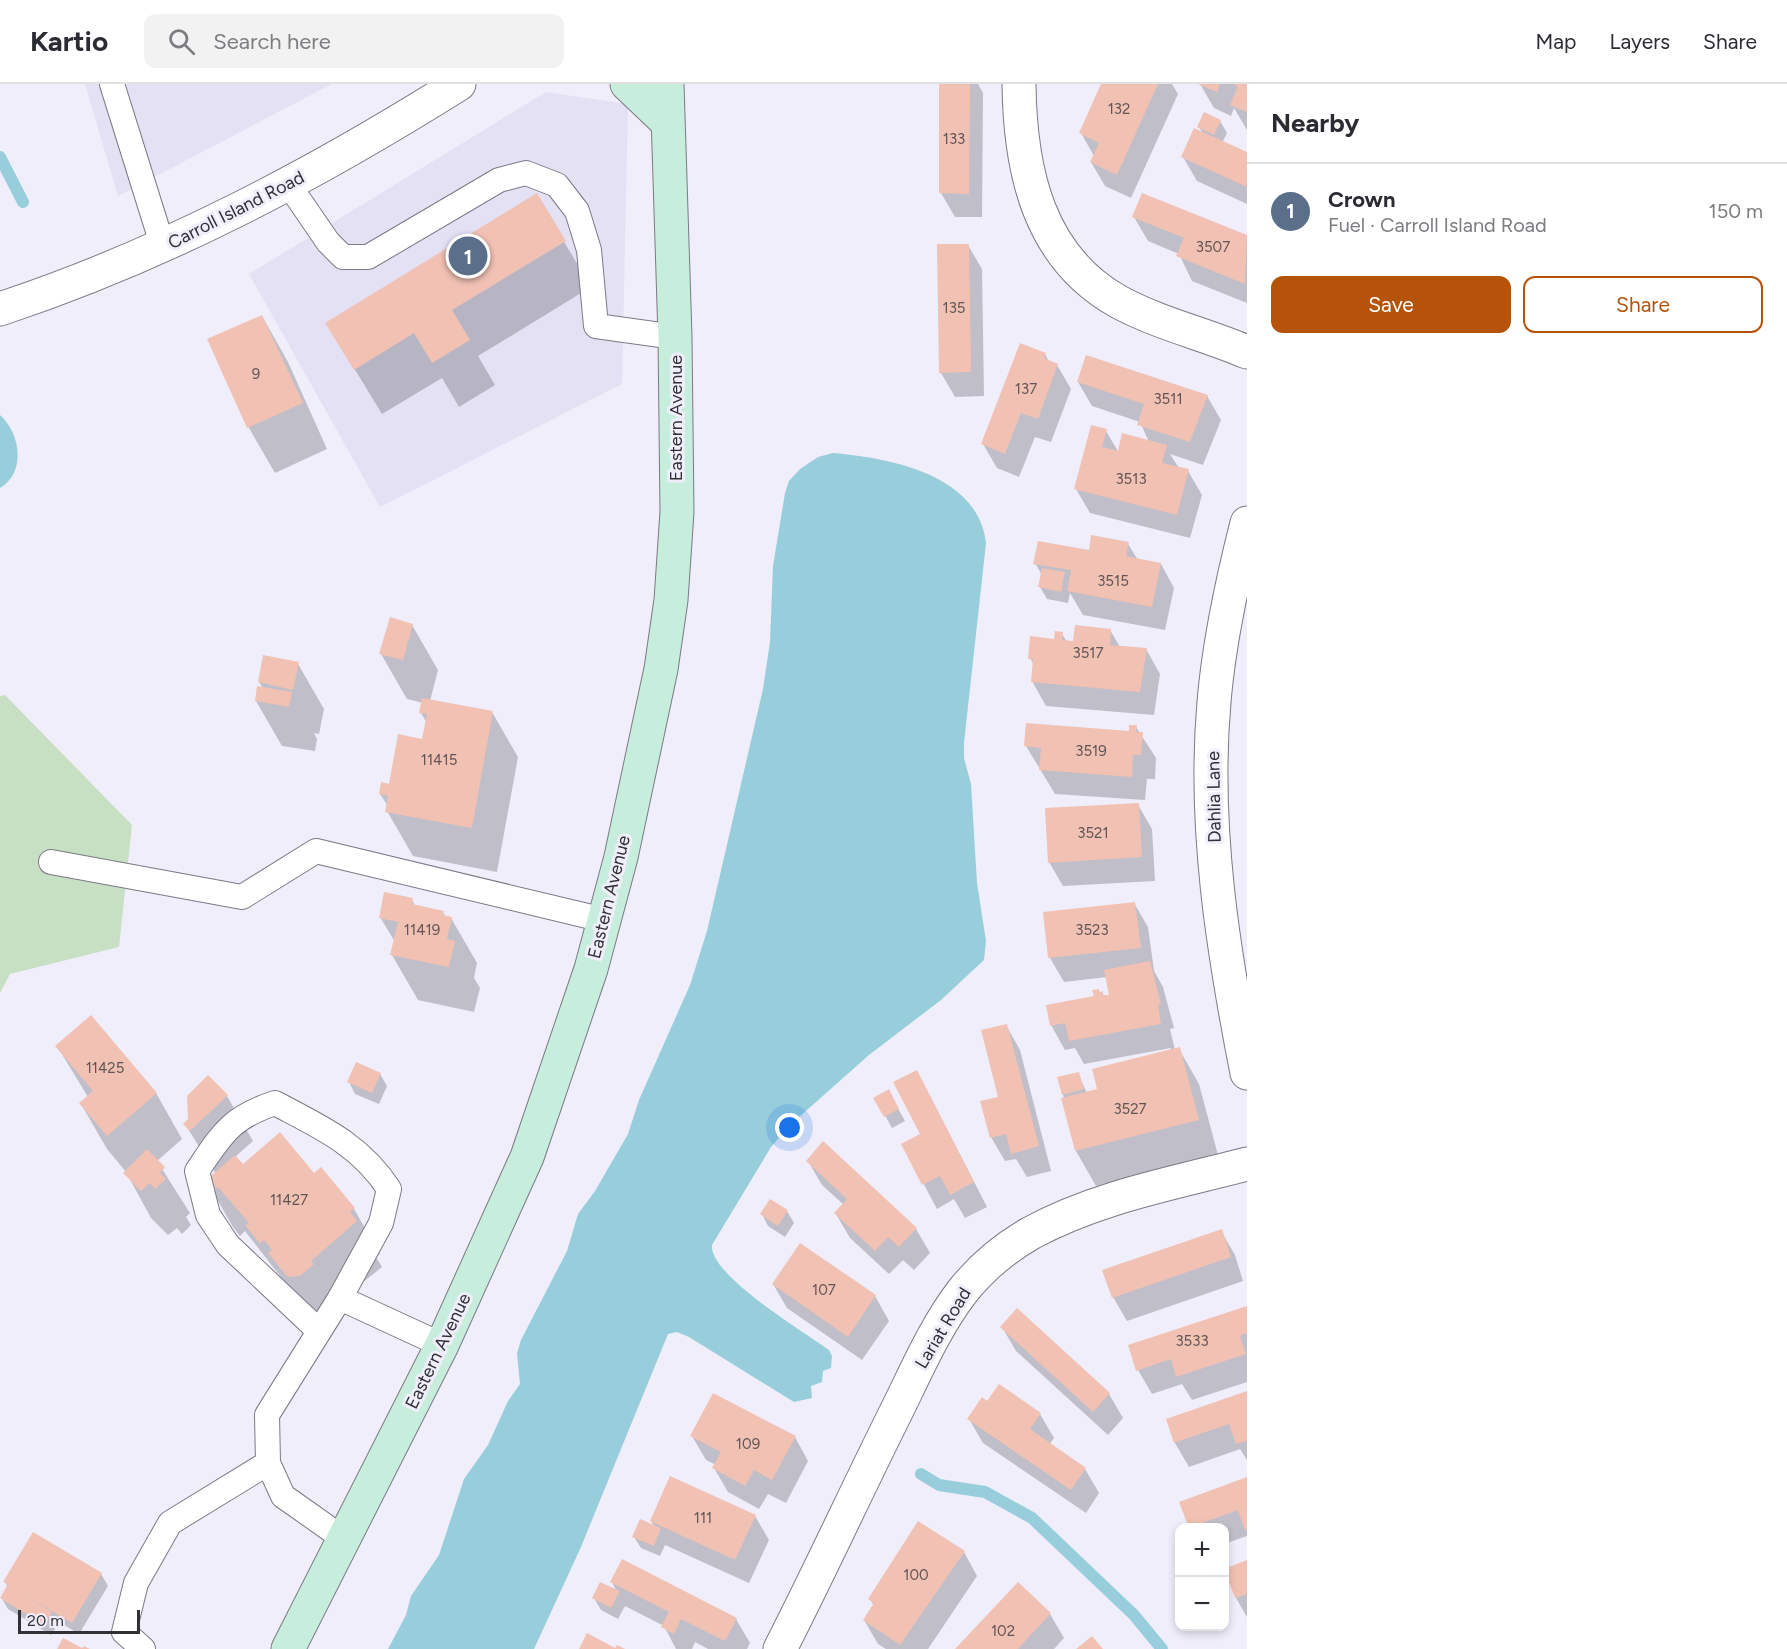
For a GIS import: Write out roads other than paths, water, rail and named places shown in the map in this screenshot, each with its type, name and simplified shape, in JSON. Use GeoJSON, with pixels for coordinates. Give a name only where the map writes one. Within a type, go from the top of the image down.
{"type":"FeatureCollection","features":[{"type":"Feature","properties":{"kind":"main road"},"geometry":{"type":"LineString","coordinates":[[627,84],[667,123]]}},
{"type":"Feature","properties":{"kind":"main road","name":"Eastern Avenue"},"geometry":{"type":"LineString","coordinates":[[288,1649],[442,1345],[527,1157],[591,969],[621,857],[661,669],[671,600],[676,512],[675,337],[667,84]]}},
{"type":"Feature","properties":{"kind":"street","name":"Carroll Island Road"},"geometry":{"type":"LineString","coordinates":[[0,309],[163,247],[289,185],[458,84]]}},
{"type":"Feature","properties":{"kind":"street"},"geometry":{"type":"LineString","coordinates":[[1019,84],[1026,153],[1036,207],[1051,237],[1073,265],[1118,302],[1171,326],[1247,352]]}},
{"type":"Feature","properties":{"kind":"street","name":"Dahlia Lane"},"geometry":{"type":"LineString","coordinates":[[1247,523],[1227,605],[1214,703],[1212,796],[1216,879],[1225,964],[1247,1073]]}},
{"type":"Feature","properties":{"kind":"street","name":"Lariat Road"},"geometry":{"type":"LineString","coordinates":[[782,1648],[913,1377],[952,1308],[972,1281],[1007,1250],[1030,1234],[1059,1220],[1113,1199],[1247,1164]]}},
{"type":"Feature","properties":{"kind":"lane"},"geometry":{"type":"LineString","coordinates":[[112,84],[163,247]]}},
{"type":"Feature","properties":{"kind":"lane"},"geometry":{"type":"LineString","coordinates":[[289,185],[328,242],[343,257],[368,257],[499,180],[526,173],[557,185],[577,212],[589,250],[596,326],[675,337]]}},
{"type":"Feature","properties":{"kind":"lane"},"geometry":{"type":"LineString","coordinates":[[51,862],[242,897],[316,851],[604,920]]}},
{"type":"Feature","properties":{"kind":"lane"},"geometry":{"type":"LineString","coordinates":[[319,1332],[228,1245],[208,1215],[197,1171],[227,1127],[252,1110],[275,1103],[333,1134],[374,1166],[389,1190],[381,1223],[340,1298],[319,1332],[267,1415],[268,1463],[283,1496],[344,1539]]}},
{"type":"Feature","properties":{"kind":"lane"},"geometry":{"type":"LineString","coordinates":[[340,1298],[442,1345]]}},
{"type":"Feature","properties":{"kind":"lane"},"geometry":{"type":"LineString","coordinates":[[143,1649],[124,1632],[136,1583],[170,1522],[268,1463]]}},
{"type":"Feature","properties":{"kind":"water"},"geometry":{"type":"Polygon","coordinates":[[[0,415],[13,432],[18,453],[14,473],[0,488],[0,415]]]}},
{"type":"Feature","properties":{"kind":"water"},"geometry":{"type":"Polygon","coordinates":[[[833,453],[880,459],[904,465],[928,474],[949,486],[967,501],[979,520],[986,543],[964,743],[964,758],[971,784],[977,883],[986,941],[984,960],[941,1000],[869,1055],[789,1126],[771,1147],[712,1245],[715,1257],[741,1287],[829,1350],[832,1356],[831,1368],[823,1371],[822,1382],[811,1386],[812,1398],[794,1402],[689,1337],[677,1332],[668,1334],[581,1547],[534,1649],[388,1649],[406,1615],[411,1596],[439,1555],[464,1479],[488,1445],[508,1401],[520,1384],[517,1353],[521,1340],[567,1251],[578,1214],[595,1191],[628,1134],[639,1100],[690,985],[707,931],[763,689],[770,642],[773,566],[785,493],[789,481],[800,469],[818,457],[833,453]]]}},
{"type":"Feature","properties":{"kind":"waterway"},"geometry":{"type":"LineString","coordinates":[[0,157],[23,202]]}},
{"type":"Feature","properties":{"kind":"waterway"},"geometry":{"type":"LineString","coordinates":[[921,1474],[939,1485],[985,1492],[1032,1518],[1134,1615],[1162,1649]]}},
{"type":"Feature","properties":{"kind":"place","name":"Crown"},"geometry":{"type":"Point","coordinates":[468,256]}}]}
